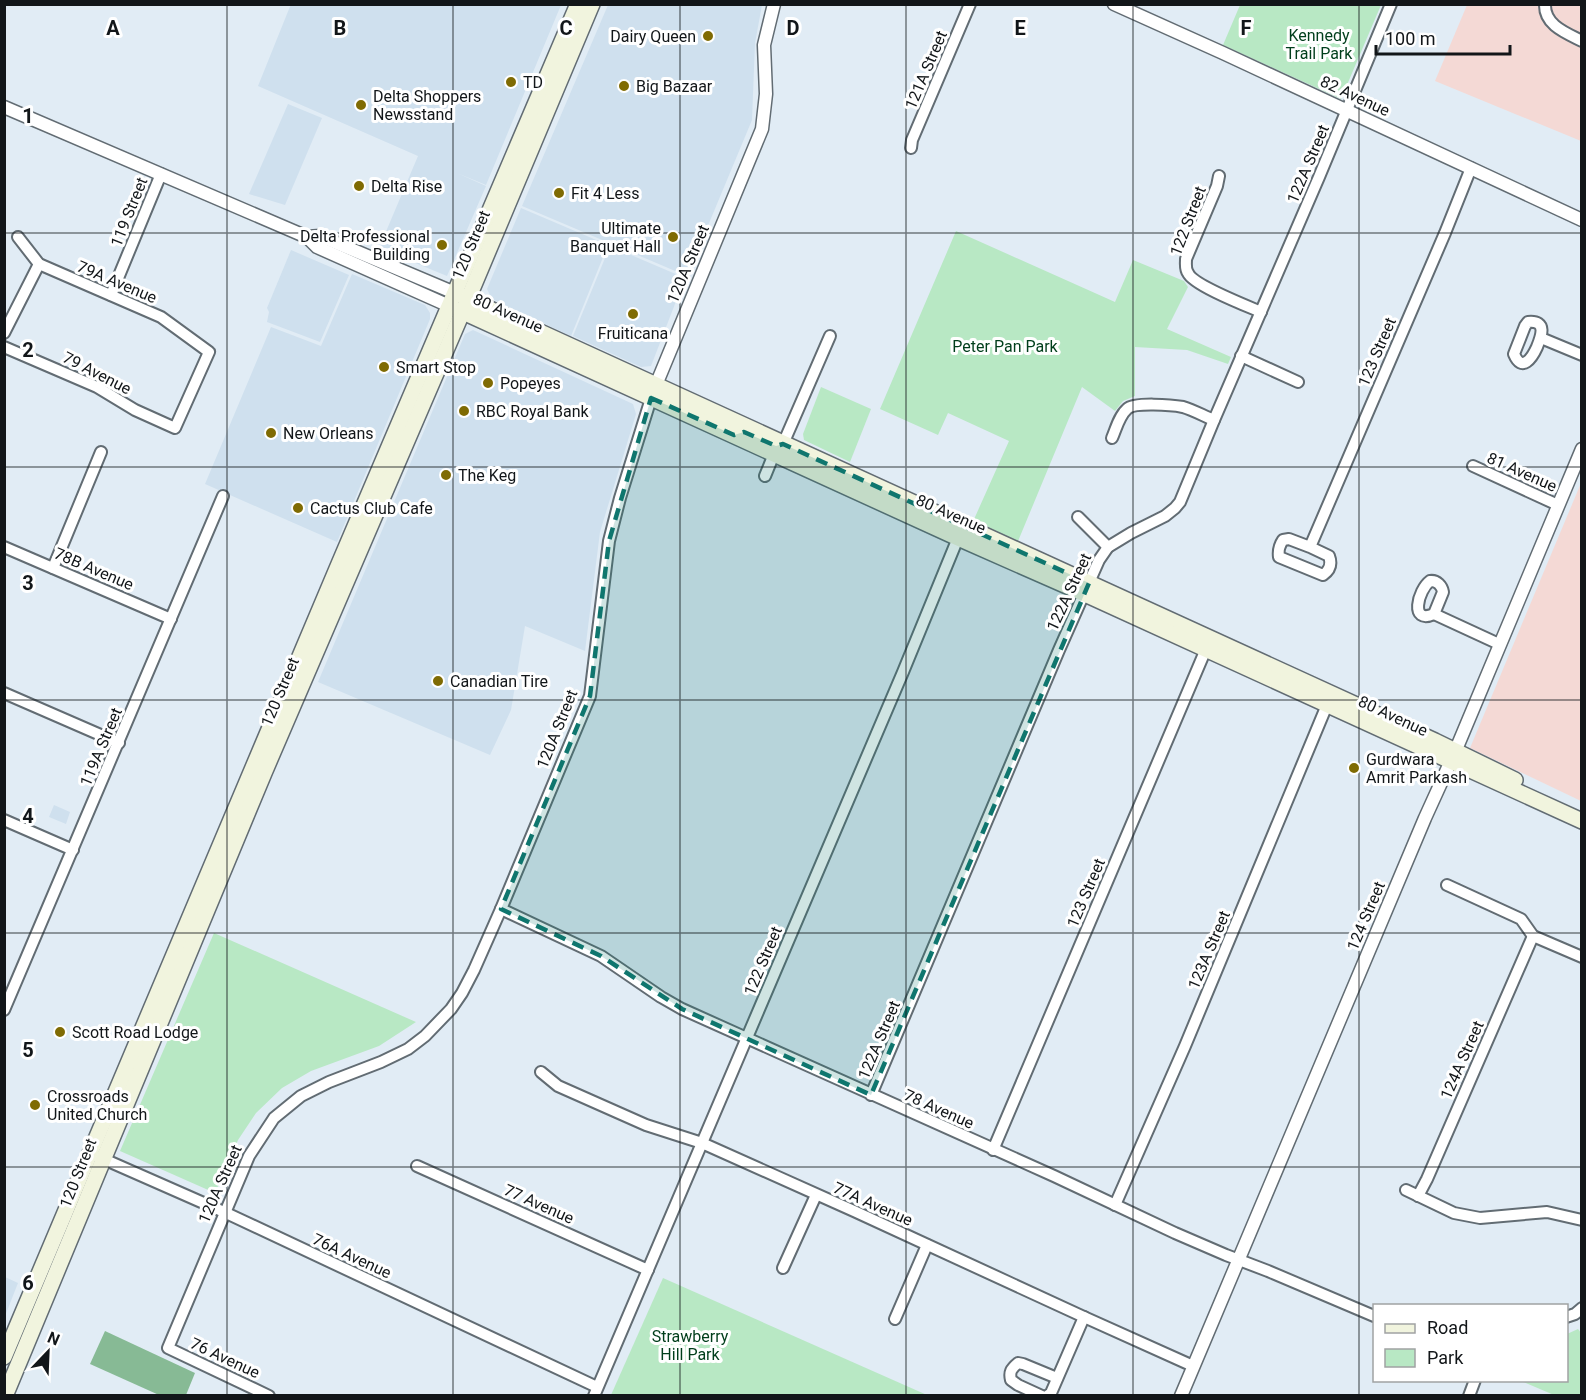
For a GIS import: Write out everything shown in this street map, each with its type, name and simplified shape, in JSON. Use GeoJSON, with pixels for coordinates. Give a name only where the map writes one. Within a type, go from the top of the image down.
{"type":"FeatureCollection","features":[{"type":"Feature","properties":{"kind":"main road"},"geometry":{"type":"LineString","coordinates":[[578,4],[580,12],[575,27],[580,34]]}},
{"type":"Feature","properties":{"kind":"main road","name":"120 Street"},"geometry":{"type":"LineString","coordinates":[[5,1395],[210,871],[283,714],[459,302],[578,4]]}},
{"type":"Feature","properties":{"kind":"main road","name":"120 Street"},"geometry":{"type":"LineString","coordinates":[[4,1358],[204,918],[264,773],[283,714],[300,675],[302,668],[300,657],[564,73],[592,4]]}},
{"type":"Feature","properties":{"kind":"main road"},"geometry":{"type":"LineString","coordinates":[[562,43],[566,49],[563,63],[564,73]]}},
{"type":"Feature","properties":{"kind":"main road","name":"80 Avenue"},"geometry":{"type":"LineString","coordinates":[[459,302],[779,448],[958,538],[1086,588],[1243,654],[1366,710],[1452,757],[1581,821]]}},
{"type":"Feature","properties":{"kind":"main road","name":"80 Avenue"},"geometry":{"type":"LineString","coordinates":[[654,391],[734,435],[744,432],[867,482],[1206,649],[1327,705],[1581,811]]}},
{"type":"Feature","properties":{"kind":"main road"},"geometry":{"type":"LineString","coordinates":[[1206,649],[1217,647],[1235,655],[1243,654]]}},
{"type":"Feature","properties":{"kind":"main road"},"geometry":{"type":"LineString","coordinates":[[1327,705],[1339,704],[1356,710],[1366,710]]}},
{"type":"Feature","properties":{"kind":"main road"},"geometry":{"type":"LineString","coordinates":[[204,918],[201,915],[201,909],[211,885],[210,871]]}},
{"type":"Feature","properties":{"kind":"street","name":"120A Street"},"geometry":{"type":"LineString","coordinates":[[168,1348],[249,1156],[274,1118],[301,1095],[408,1049],[425,1036],[450,1009],[462,993],[474,970],[590,696],[609,541],[620,498],[654,391],[762,129],[766,94],[764,45],[774,4]]}},
{"type":"Feature","properties":{"kind":"street","name":"121A Street"},"geometry":{"type":"LineString","coordinates":[[912,148],[912,140],[970,4]]}},
{"type":"Feature","properties":{"kind":"street","name":"82 Avenue"},"geometry":{"type":"LineString","coordinates":[[1114,4],[1581,220]]}},
{"type":"Feature","properties":{"kind":"street","name":"122A Street"},"geometry":{"type":"LineString","coordinates":[[871,1095],[1099,560],[1108,547],[1165,516],[1175,508],[1183,496],[1391,4]]}},
{"type":"Feature","properties":{"kind":"street"},"geometry":{"type":"LineString","coordinates":[[1545,4],[1547,17],[1560,30],[1581,40]]}},
{"type":"Feature","properties":{"kind":"street","name":"80 Avenue"},"geometry":{"type":"LineString","coordinates":[[4,107],[308,237],[320,236],[459,302]]}},
{"type":"Feature","properties":{"kind":"street","name":"123 Street"},"geometry":{"type":"LineString","coordinates":[[1310,547],[1471,168]]}},
{"type":"Feature","properties":{"kind":"street","name":"119 Street"},"geometry":{"type":"LineString","coordinates":[[111,295],[161,174]]}},
{"type":"Feature","properties":{"kind":"street","name":"122 Street"},"geometry":{"type":"LineString","coordinates":[[1219,176],[1218,186],[1186,259],[1187,272],[1200,284],[1261,312]]}},
{"type":"Feature","properties":{"kind":"street","name":"79A Avenue"},"geometry":{"type":"LineString","coordinates":[[18,237],[39,264],[161,317],[209,352],[175,428]]}},
{"type":"Feature","properties":{"kind":"street"},"geometry":{"type":"LineString","coordinates":[[4,333],[39,264]]}},
{"type":"Feature","properties":{"kind":"street"},"geometry":{"type":"LineString","coordinates":[[765,476],[830,336]]}},
{"type":"Feature","properties":{"kind":"street"},"geometry":{"type":"LineString","coordinates":[[1540,338],[1581,355]]}},
{"type":"Feature","properties":{"kind":"street","name":"79 Avenue"},"geometry":{"type":"LineString","coordinates":[[4,347],[97,387],[135,410],[175,428]]}},
{"type":"Feature","properties":{"kind":"street"},"geometry":{"type":"LineString","coordinates":[[1242,356],[1298,382]]}},
{"type":"Feature","properties":{"kind":"street"},"geometry":{"type":"LineString","coordinates":[[1112,438],[1126,409],[1132,405],[1176,406],[1214,420]]}},
{"type":"Feature","properties":{"kind":"street","name":"124 Street"},"geometry":{"type":"LineString","coordinates":[[1181,1395],[1581,449]]}},
{"type":"Feature","properties":{"kind":"street"},"geometry":{"type":"LineString","coordinates":[[53,568],[101,452]]}},
{"type":"Feature","properties":{"kind":"street","name":"81 Avenue"},"geometry":{"type":"LineString","coordinates":[[1473,466],[1558,505]]}},
{"type":"Feature","properties":{"kind":"street","name":"119A Street"},"geometry":{"type":"LineString","coordinates":[[4,1010],[223,496]]}},
{"type":"Feature","properties":{"kind":"street"},"geometry":{"type":"LineString","coordinates":[[1078,517],[1108,547]]}},
{"type":"Feature","properties":{"kind":"street","name":"122 Street"},"geometry":{"type":"LineString","coordinates":[[596,1391],[958,538]]}},
{"type":"Feature","properties":{"kind":"street"},"geometry":{"type":"LineString","coordinates":[[1289,539],[1310,547],[1329,556],[1331,562],[1328,572],[1323,575],[1279,557],[1279,546],[1283,540],[1289,539]]}},
{"type":"Feature","properties":{"kind":"street","name":"78B Avenue"},"geometry":{"type":"LineString","coordinates":[[4,548],[171,619]]}},
{"type":"Feature","properties":{"kind":"street"},"geometry":{"type":"LineString","coordinates":[[1434,614],[1499,644]]}},
{"type":"Feature","properties":{"kind":"street","name":"123 Street"},"geometry":{"type":"LineString","coordinates":[[993,1149],[1206,649]]}},
{"type":"Feature","properties":{"kind":"street"},"geometry":{"type":"LineString","coordinates":[[4,693],[119,743]]}},
{"type":"Feature","properties":{"kind":"street","name":"123A Street"},"geometry":{"type":"LineString","coordinates":[[1115,1205],[1185,1046],[1327,705]]}},
{"type":"Feature","properties":{"kind":"street"},"geometry":{"type":"LineString","coordinates":[[4,820],[73,850]]}},
{"type":"Feature","properties":{"kind":"street"},"geometry":{"type":"LineString","coordinates":[[1447,885],[1521,919],[1533,936],[1581,957]]}},
{"type":"Feature","properties":{"kind":"street","name":"78 Avenue"},"geometry":{"type":"LineString","coordinates":[[501,909],[601,956],[667,1001],[746,1039],[1175,1233],[1373,1316]]}},
{"type":"Feature","properties":{"kind":"street","name":"124A Street"},"geometry":{"type":"LineString","coordinates":[[1418,1196],[1533,936]]}},
{"type":"Feature","properties":{"kind":"street","name":"77A Avenue"},"geometry":{"type":"LineString","coordinates":[[541,1072],[558,1086],[646,1125],[702,1143],[1193,1366]]}},
{"type":"Feature","properties":{"kind":"street","name":"76A Avenue"},"geometry":{"type":"LineString","coordinates":[[97,1156],[224,1212],[596,1391]]}},
{"type":"Feature","properties":{"kind":"street","name":"77 Avenue"},"geometry":{"type":"LineString","coordinates":[[417,1166],[648,1270]]}},
{"type":"Feature","properties":{"kind":"street"},"geometry":{"type":"LineString","coordinates":[[1406,1190],[1454,1213],[1480,1218],[1547,1212],[1581,1220]]}},
{"type":"Feature","properties":{"kind":"street"},"geometry":{"type":"LineString","coordinates":[[783,1268],[816,1195]]}},
{"type":"Feature","properties":{"kind":"street"},"geometry":{"type":"LineString","coordinates":[[895,1319],[927,1245]]}},
{"type":"Feature","properties":{"kind":"street"},"geometry":{"type":"LineString","coordinates":[[1568,1316],[1575,1314],[1581,1308]]}},
{"type":"Feature","properties":{"kind":"street"},"geometry":{"type":"LineString","coordinates":[[1047,1395],[1051,1393],[1084,1317]]}},
{"type":"Feature","properties":{"kind":"street","name":"76 Avenue"},"geometry":{"type":"LineString","coordinates":[[168,1348],[269,1395]]}},
{"type":"Feature","properties":{"kind":"street"},"geometry":{"type":"LineString","coordinates":[[1042,1395],[1011,1380],[1011,1368],[1018,1363],[1023,1364],[1057,1378]]}},
{"type":"Feature","properties":{"kind":"highlighted area"},"geometry":{"type":"Polygon","coordinates":[[[651,398],[734,435],[744,432],[776,446],[783,444],[1089,583],[871,1095],[682,1009],[601,956],[501,909],[590,696],[609,541],[651,398]]]}},
{"type":"Feature","properties":{"kind":"shaded area"},"geometry":{"type":"Polygon","coordinates":[[[291,4],[561,5],[486,185],[457,173],[486,186],[447,276],[379,248],[418,156],[258,86],[291,4]]]}},
{"type":"Feature","properties":{"kind":"shaded area"},"geometry":{"type":"Polygon","coordinates":[[[608,5],[762,5],[755,43],[752,120],[687,276],[522,206],[608,5]]]}},
{"type":"Feature","properties":{"kind":"shaded area"},"geometry":{"type":"Polygon","coordinates":[[[1467,5],[1581,5],[1581,141],[1435,81],[1467,5]]]}},
{"type":"Feature","properties":{"kind":"shaded area"},"geometry":{"type":"Polygon","coordinates":[[[288,104],[322,118],[285,205],[249,194],[288,104]]]}},
{"type":"Feature","properties":{"kind":"shaded area"},"geometry":{"type":"Polygon","coordinates":[[[521,208],[608,245],[571,336],[492,299],[487,289],[521,208]]]}},
{"type":"Feature","properties":{"kind":"shaded area"},"geometry":{"type":"Polygon","coordinates":[[[610,246],[685,278],[651,366],[641,367],[573,336],[610,246]]]}},
{"type":"Feature","properties":{"kind":"shaded area"},"geometry":{"type":"Polygon","coordinates":[[[291,250],[349,275],[320,342],[267,322],[269,312],[267,308],[291,250]]]}},
{"type":"Feature","properties":{"kind":"shaded area"},"geometry":{"type":"Polygon","coordinates":[[[352,274],[425,305],[430,313],[430,319],[337,542],[205,484],[271,327],[321,346],[352,274]]]}},
{"type":"Feature","properties":{"kind":"shaded area"},"geometry":{"type":"Polygon","coordinates":[[[473,330],[633,404],[636,414],[600,532],[585,651],[525,626],[511,710],[490,755],[318,682],[465,334],[473,330]]]}},
{"type":"Feature","properties":{"kind":"shaded area"},"geometry":{"type":"Polygon","coordinates":[[[1581,483],[1582,801],[1470,748],[1581,483]]]}},
{"type":"Feature","properties":{"kind":"shaded area"},"geometry":{"type":"Polygon","coordinates":[[[54,805],[70,812],[66,824],[49,817],[54,805]]]}},
{"type":"Feature","properties":{"kind":"shaded area"},"geometry":{"type":"Polygon","coordinates":[[[5,1277],[18,1283],[5,1316],[5,1277]]]}},
{"type":"Feature","properties":{"kind":"green space","name":"Kennedy Trail Park"},"geometry":{"type":"Polygon","coordinates":[[[1240,4],[1381,5],[1341,99],[1223,45],[1240,4]]]}},
{"type":"Feature","properties":{"kind":"green space","name":"Peter Pan Park"},"geometry":{"type":"Polygon","coordinates":[[[956,231],[1115,302],[1133,260],[1184,281],[1188,287],[1167,329],[1231,357],[1228,364],[1187,350],[1135,347],[1135,396],[1123,401],[1115,411],[1082,387],[1016,546],[971,526],[1009,441],[948,413],[938,435],[880,409],[956,231]]]}},
{"type":"Feature","properties":{"kind":"green space"},"geometry":{"type":"Polygon","coordinates":[[[821,387],[871,409],[850,462],[804,440],[803,434],[821,387]]]}},
{"type":"Feature","properties":{"kind":"green space"},"geometry":{"type":"Polygon","coordinates":[[[214,933],[416,1022],[379,1046],[311,1071],[282,1088],[256,1113],[238,1140],[215,1193],[120,1151],[214,933]]]}},
{"type":"Feature","properties":{"kind":"green space","name":"Strawberry Hill Park"},"geometry":{"type":"Polygon","coordinates":[[[663,1278],[927,1395],[611,1395],[663,1278]]]}},
{"type":"Feature","properties":{"kind":"green space"},"geometry":{"type":"Polygon","coordinates":[[[1578,1329],[1582,1334],[1581,1395],[1554,1395],[1523,1382],[1568,1382],[1568,1334],[1578,1329]]]}},
{"type":"Feature","properties":{"kind":"green space"},"geometry":{"type":"Polygon","coordinates":[[[105,1331],[195,1373],[186,1395],[159,1395],[90,1364],[105,1331]]]}},
{"type":"Feature","properties":{"kind":"place","name":"Dairy Queen"},"geometry":{"type":"Point","coordinates":[708,36]}},
{"type":"Feature","properties":{"kind":"place","name":"TD"},"geometry":{"type":"Point","coordinates":[511,82]}},
{"type":"Feature","properties":{"kind":"place","name":"Big Bazaar"},"geometry":{"type":"Point","coordinates":[624,86]}},
{"type":"Feature","properties":{"kind":"place","name":"Delta Shoppers Newsstand"},"geometry":{"type":"Point","coordinates":[361,105]}},
{"type":"Feature","properties":{"kind":"place","name":"Delta Rise"},"geometry":{"type":"Point","coordinates":[359,186]}},
{"type":"Feature","properties":{"kind":"place","name":"Fit 4 Less"},"geometry":{"type":"Point","coordinates":[559,193]}},
{"type":"Feature","properties":{"kind":"place","name":"Ultimate Banquet Hall"},"geometry":{"type":"Point","coordinates":[673,237]}},
{"type":"Feature","properties":{"kind":"place","name":"Delta Professional Building"},"geometry":{"type":"Point","coordinates":[442,245]}},
{"type":"Feature","properties":{"kind":"place","name":"Fruiticana"},"geometry":{"type":"Point","coordinates":[633,314]}},
{"type":"Feature","properties":{"kind":"place","name":"Smart Stop"},"geometry":{"type":"Point","coordinates":[384,367]}},
{"type":"Feature","properties":{"kind":"place","name":"Popeyes"},"geometry":{"type":"Point","coordinates":[488,383]}},
{"type":"Feature","properties":{"kind":"place","name":"RBC Royal Bank"},"geometry":{"type":"Point","coordinates":[464,411]}},
{"type":"Feature","properties":{"kind":"place","name":"New Orleans"},"geometry":{"type":"Point","coordinates":[271,433]}},
{"type":"Feature","properties":{"kind":"place","name":"The Keg"},"geometry":{"type":"Point","coordinates":[446,475]}},
{"type":"Feature","properties":{"kind":"place","name":"Cactus Club Cafe"},"geometry":{"type":"Point","coordinates":[298,508]}},
{"type":"Feature","properties":{"kind":"place","name":"Canadian Tire"},"geometry":{"type":"Point","coordinates":[438,681]}},
{"type":"Feature","properties":{"kind":"place","name":"Gurdwara Amrit Parkash"},"geometry":{"type":"Point","coordinates":[1354,768]}},
{"type":"Feature","properties":{"kind":"place","name":"Scott Road Lodge"},"geometry":{"type":"Point","coordinates":[60,1032]}},
{"type":"Feature","properties":{"kind":"place","name":"Crossroads United Church"},"geometry":{"type":"Point","coordinates":[35,1105]}}]}
